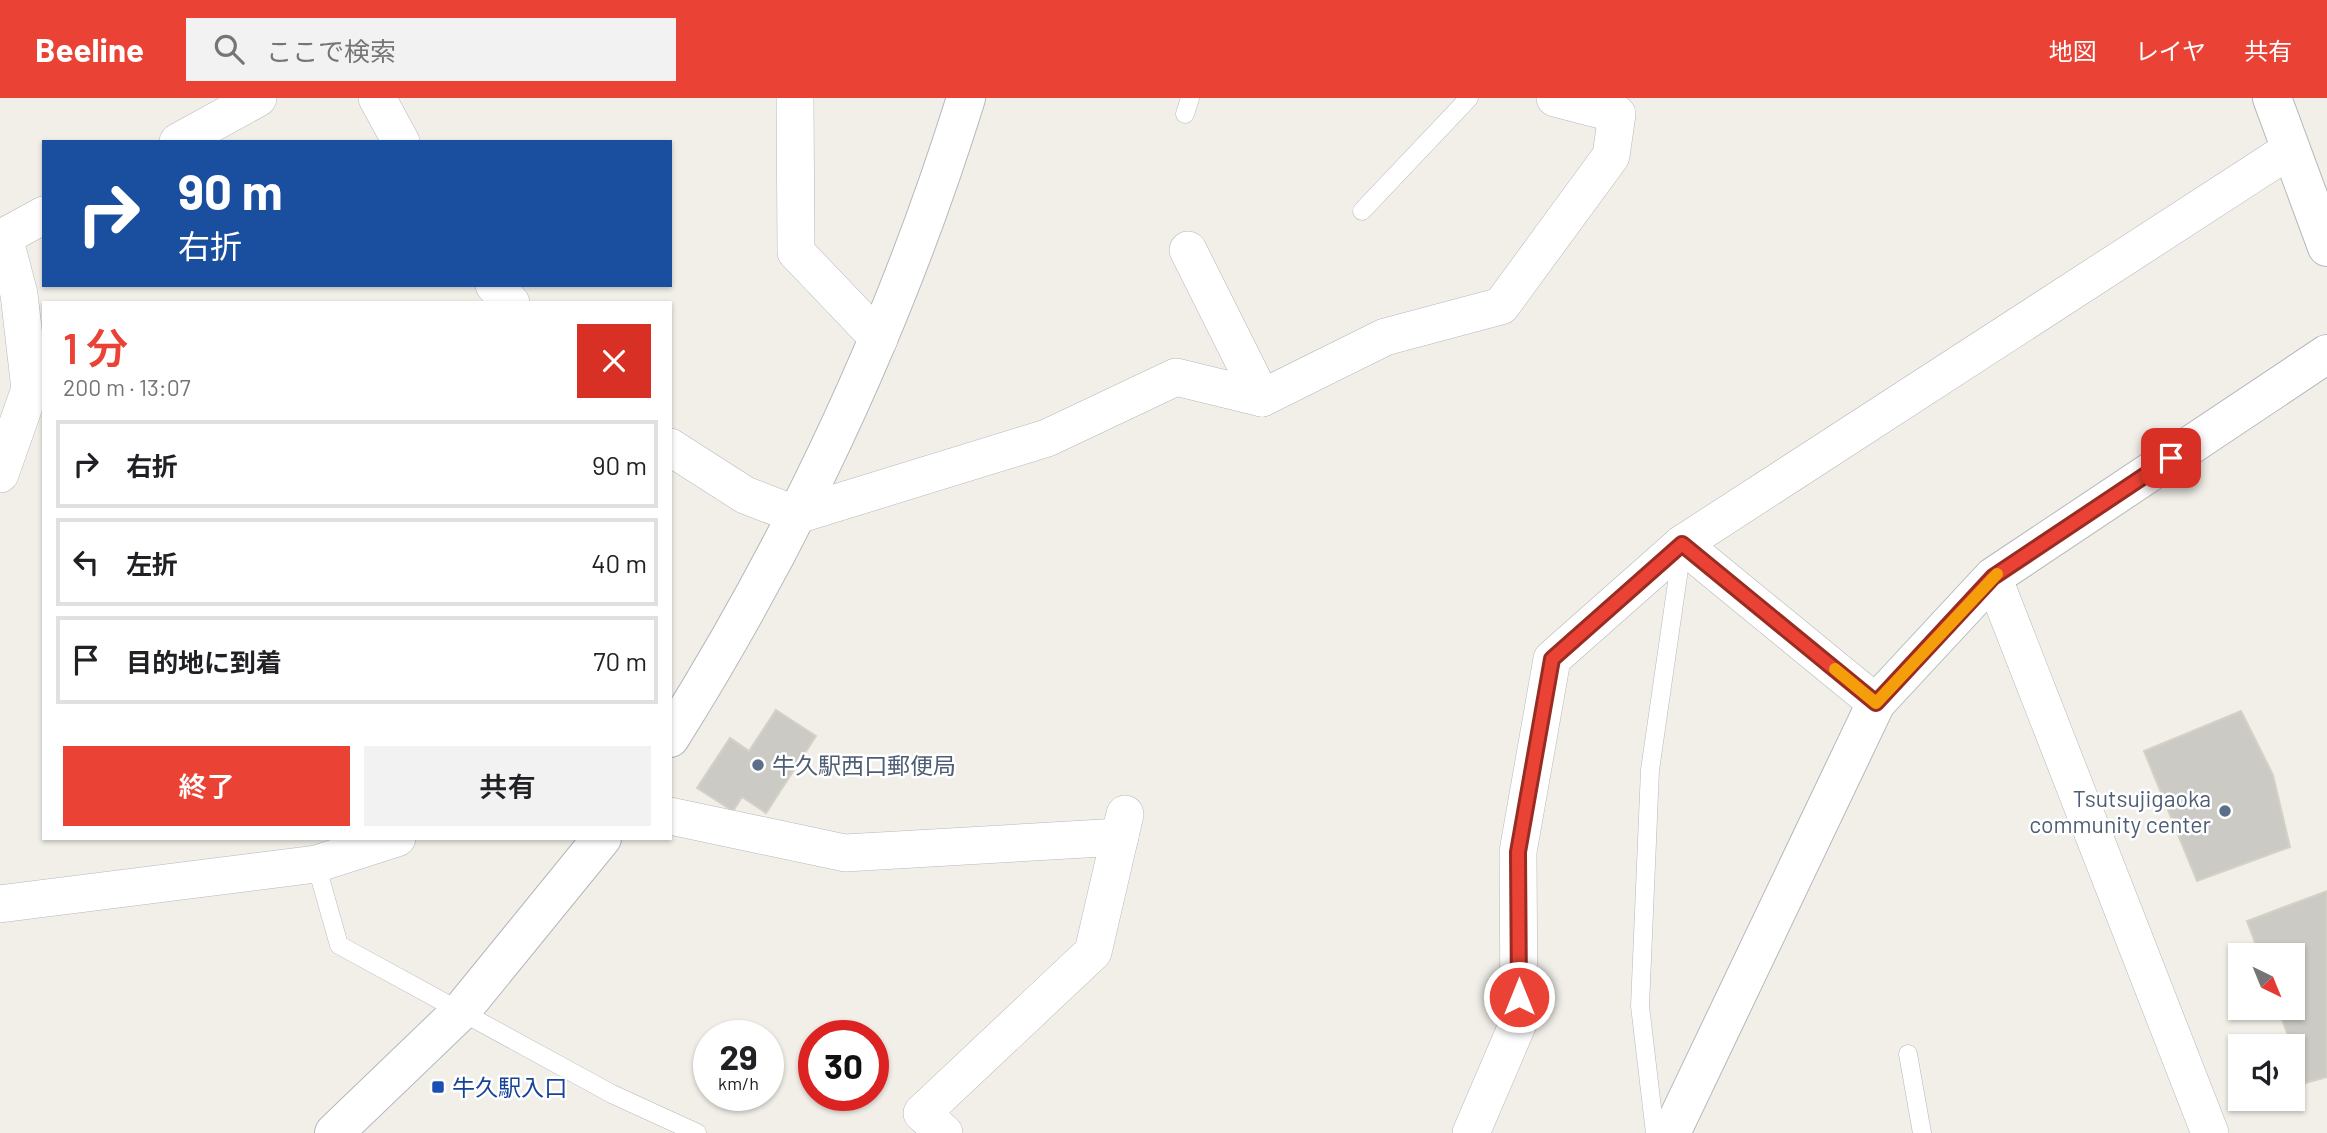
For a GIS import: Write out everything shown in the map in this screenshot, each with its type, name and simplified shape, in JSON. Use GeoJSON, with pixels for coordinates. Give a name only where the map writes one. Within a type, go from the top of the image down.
{"type":"FeatureCollection","features":[{"type":"Feature","properties":{"kind":"street"},"geometry":{"type":"LineString","coordinates":[[182,140],[258,98]]}},
{"type":"Feature","properties":{"kind":"street"},"geometry":{"type":"LineString","coordinates":[[377,98],[400,140]]}},
{"type":"Feature","properties":{"kind":"street"},"geometry":{"type":"LineString","coordinates":[[796,98],[796,252],[879,339]]}},
{"type":"Feature","properties":{"kind":"street"},"geometry":{"type":"LineString","coordinates":[[672,735],[717,663],[797,515],[879,339],[946,163],[966,98]]}},
{"type":"Feature","properties":{"kind":"street"},"geometry":{"type":"LineString","coordinates":[[672,448],[745,495],[797,515],[1047,438],[1176,377],[1262,398],[1385,337],[1501,306],[1611,156],[1619,106],[1555,98]]}},
{"type":"Feature","properties":{"kind":"street"},"geometry":{"type":"LineString","coordinates":[[2272,98],[2327,247]]}},
{"type":"Feature","properties":{"kind":"street"},"geometry":{"type":"LineString","coordinates":[[1471,1133],[1519,1021],[1518,852],[1552,659],[1682,544],[2291,149]]}},
{"type":"Feature","properties":{"kind":"street"},"geometry":{"type":"LineString","coordinates":[[0,474],[30,389],[19,294],[2,238],[42,216]]}},
{"type":"Feature","properties":{"kind":"street"},"geometry":{"type":"LineString","coordinates":[[1188,250],[1262,398]]}},
{"type":"Feature","properties":{"kind":"street"},"geometry":{"type":"LineString","coordinates":[[496,287],[509,301]]}},
{"type":"Feature","properties":{"kind":"street"},"geometry":{"type":"LineString","coordinates":[[1671,1133],[1876,703],[1993,577],[2327,354]]}},
{"type":"Feature","properties":{"kind":"street"},"geometry":{"type":"LineString","coordinates":[[1682,544],[1876,703]]}},
{"type":"Feature","properties":{"kind":"street"},"geometry":{"type":"LineString","coordinates":[[1993,577],[2210,1133]]}},
{"type":"Feature","properties":{"kind":"street"},"geometry":{"type":"LineString","coordinates":[[672,816],[845,852],[1123,825],[1093,952],[922,1113],[944,1133]]}},
{"type":"Feature","properties":{"kind":"street"},"geometry":{"type":"LineString","coordinates":[[0,904],[316,864],[391,840]]}},
{"type":"Feature","properties":{"kind":"street"},"geometry":{"type":"LineString","coordinates":[[334,1133],[462,1010],[600,840]]}},
{"type":"Feature","properties":{"kind":"lane"},"geometry":{"type":"LineString","coordinates":[[1362,211],[1469,98]]}},
{"type":"Feature","properties":{"kind":"lane"},"geometry":{"type":"LineString","coordinates":[[1655,1133],[1640,1006],[1650,770],[1682,544]]}},
{"type":"Feature","properties":{"kind":"lane"},"geometry":{"type":"LineString","coordinates":[[316,864],[339,945],[612,1094],[697,1133]]}},
{"type":"Feature","properties":{"kind":"lane"},"geometry":{"type":"LineString","coordinates":[[1908,1054],[1922,1133]]}},
{"type":"Feature","properties":{"kind":"building"},"geometry":{"type":"Polygon","coordinates":[[[776,710],[816,736],[766,813],[742,797],[733,811],[697,788],[730,738],[749,751],[776,710]]]}},
{"type":"Feature","properties":{"kind":"building","name":"Tsutsujigaoka community center"},"geometry":{"type":"Polygon","coordinates":[[[2241,711],[2273,775],[2290,847],[2197,881],[2144,751],[2241,711]]]}},
{"type":"Feature","properties":{"kind":"building"},"geometry":{"type":"Polygon","coordinates":[[[2327,891],[2327,1077],[2305,1083],[2305,1034],[2287,1034],[2282,1020],[2305,1020],[2305,943],[2255,943],[2247,921],[2327,891]]]}},
{"type":"Feature","properties":{"kind":"slow traffic"},"geometry":{"type":"LineString","coordinates":[[1835,669],[1876,703],[1997,574]]}},
{"type":"Feature","properties":{"kind":"place","name":"牛久駅西口郵便局"},"geometry":{"type":"Point","coordinates":[758,765]}},
{"type":"Feature","properties":{"kind":"place","name":"Tsutsujigaoka community center"},"geometry":{"type":"Point","coordinates":[2225,811]}},
{"type":"Feature","properties":{"kind":"place","name":"牛久駅入口"},"geometry":{"type":"Point","coordinates":[438,1087]}},
{"type":"Feature","properties":{"kind":"route"},"geometry":{"type":"LineString","coordinates":[[1519,997],[1518,852],[1552,659],[1682,544],[1876,703],[1993,577],[2171,458]]}}]}
